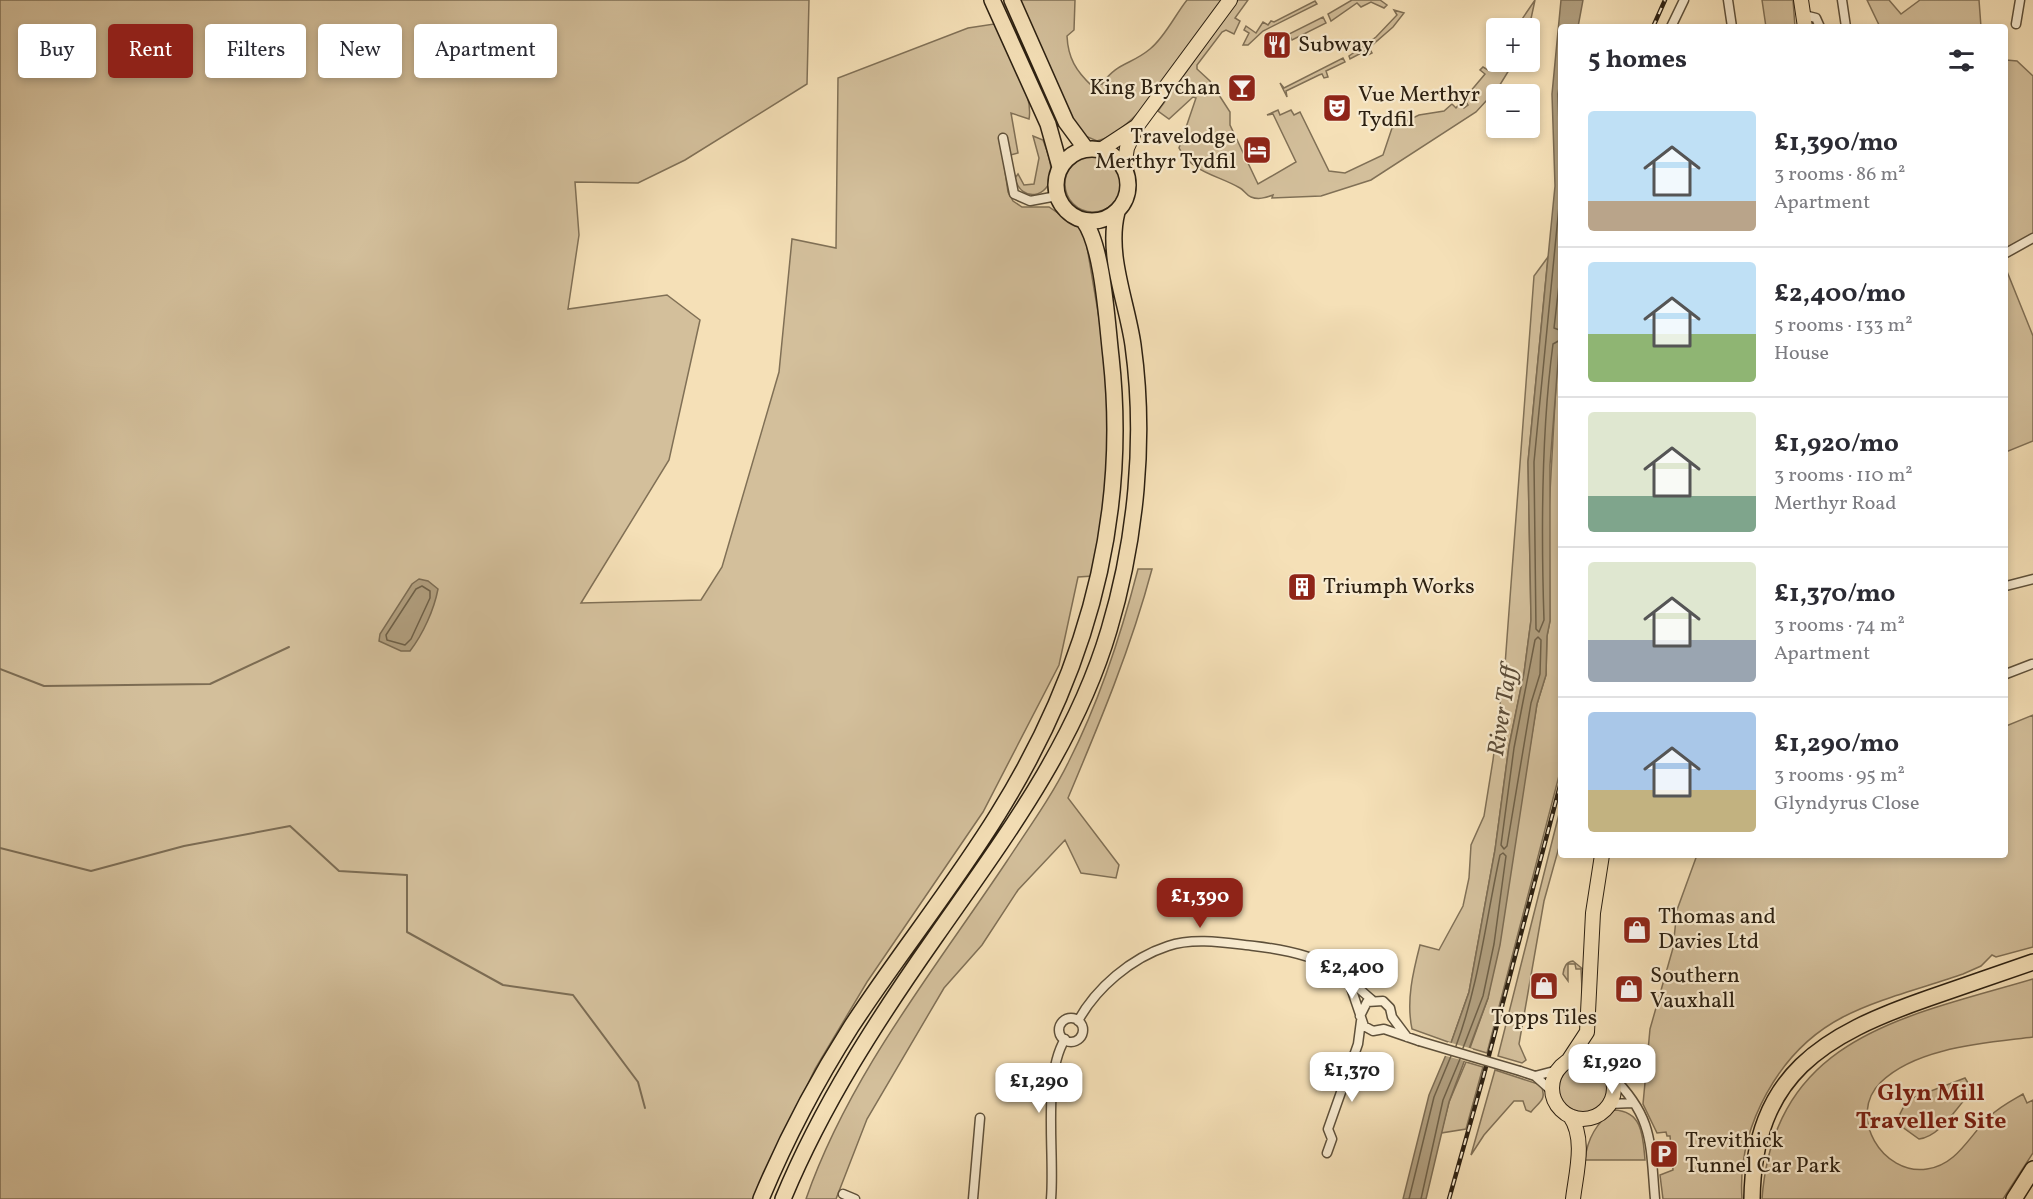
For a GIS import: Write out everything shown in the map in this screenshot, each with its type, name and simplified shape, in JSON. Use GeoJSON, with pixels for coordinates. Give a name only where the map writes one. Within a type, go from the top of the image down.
{"type":"FeatureCollection","features":[{"type":"Feature","properties":{"kind":"highway"},"geometry":{"type":"LineString","coordinates":[[992,0],[1048,124],[1060,167]]}},
{"type":"Feature","properties":{"kind":"highway"},"geometry":{"type":"LineString","coordinates":[[1012,0],[1066,122],[1086,148]]}},
{"type":"Feature","properties":{"kind":"highway"},"geometry":{"type":"LineString","coordinates":[[761,1199],[820,1078],[852,1026],[998,815],[1020,777],[1076,657],[1103,561],[1117,443],[1106,312],[1094,240],[1084,221],[1068,212],[1057,196],[1057,175],[1069,156],[1086,148],[1102,149],[1116,157],[1124,167],[1128,179],[1128,192],[1117,212],[1112,240],[1133,345],[1137,470],[1128,548],[1109,631],[1094,675],[1062,746],[1008,834],[864,1042],[800,1158],[783,1199]]}},
{"type":"Feature","properties":{"kind":"highway"},"geometry":{"type":"LineString","coordinates":[[1084,221],[1107,218],[1117,212]]}},
{"type":"Feature","properties":{"kind":"highway"},"geometry":{"type":"LineString","coordinates":[[1752,1199],[1752,1178],[1762,1127],[1783,1089],[1816,1053],[1835,1038],[1886,1013],[2033,962]]}},
{"type":"Feature","properties":{"kind":"highway"},"geometry":{"type":"LineString","coordinates":[[2014,1199],[2033,1169]]}},
{"type":"Feature","properties":{"kind":"main road"},"geometry":{"type":"LineString","coordinates":[[1124,167],[1127,148],[1137,126],[1230,0]]}},
{"type":"Feature","properties":{"kind":"main road"},"geometry":{"type":"LineString","coordinates":[[1801,0],[1804,21]]}},
{"type":"Feature","properties":{"kind":"main road"},"geometry":{"type":"LineString","coordinates":[[1102,149],[1137,126]]}},
{"type":"Feature","properties":{"kind":"main road"},"geometry":{"type":"LineString","coordinates":[[1573,1199],[1579,1145],[1576,1125],[1558,1105],[1553,1092],[1563,1066],[1587,1032],[1602,858]]}},
{"type":"Feature","properties":{"kind":"main road"},"geometry":{"type":"LineString","coordinates":[[1579,1145],[1606,1108],[1613,1094],[1608,1071],[1587,1032]]}},
{"type":"Feature","properties":{"kind":"main road"},"geometry":{"type":"LineString","coordinates":[[1563,1066],[1589,1058],[1608,1071]]}},
{"type":"Feature","properties":{"kind":"main road"},"geometry":{"type":"LineString","coordinates":[[1570,1116],[1589,1118],[1606,1108]]}},
{"type":"Feature","properties":{"kind":"street"},"geometry":{"type":"LineString","coordinates":[[1672,24],[1684,0]]}},
{"type":"Feature","properties":{"kind":"street"},"geometry":{"type":"LineString","coordinates":[[1728,0],[1732,24]]}},
{"type":"Feature","properties":{"kind":"street"},"geometry":{"type":"LineString","coordinates":[[1842,0],[1846,24]]}},
{"type":"Feature","properties":{"kind":"street"},"geometry":{"type":"LineString","coordinates":[[2016,24],[2020,0]]}},
{"type":"Feature","properties":{"kind":"street"},"geometry":{"type":"LineString","coordinates":[[1804,21],[1816,18],[1819,24]]}},
{"type":"Feature","properties":{"kind":"street"},"geometry":{"type":"LineString","coordinates":[[1003,138],[1014,194],[1030,201],[1057,196]]}},
{"type":"Feature","properties":{"kind":"street"},"geometry":{"type":"LineString","coordinates":[[2008,252],[2033,238]]}},
{"type":"Feature","properties":{"kind":"street"},"geometry":{"type":"LineString","coordinates":[[2008,585],[2033,579]]}},
{"type":"Feature","properties":{"kind":"street"},"geometry":{"type":"LineString","coordinates":[[2008,673],[2032,664]]}},
{"type":"Feature","properties":{"kind":"street"},"geometry":{"type":"LineString","coordinates":[[1078,1021],[1099,990],[1124,970],[1168,946],[1185,943],[1226,943],[1288,952],[1333,968],[1372,1000],[1387,1004],[1392,1017],[1407,1037]]}},
{"type":"Feature","properties":{"kind":"street"},"geometry":{"type":"LineString","coordinates":[[1349,980],[1361,1018],[1368,1029],[1407,1037],[1535,1076],[1553,1092]]}},
{"type":"Feature","properties":{"kind":"street"},"geometry":{"type":"LineString","coordinates":[[1327,1153],[1332,1139],[1328,1129],[1358,1044],[1363,1006],[1372,1000]]}},
{"type":"Feature","properties":{"kind":"street"},"geometry":{"type":"LineString","coordinates":[[1358,1044],[1381,1030],[1392,1017]]}},
{"type":"Feature","properties":{"kind":"street"},"geometry":{"type":"LineString","coordinates":[[1071,1018],[1078,1021],[1082,1027],[1079,1037],[1072,1041],[1065,1040],[1059,1030],[1061,1023],[1071,1018]]}},
{"type":"Feature","properties":{"kind":"street"},"geometry":{"type":"LineString","coordinates":[[1051,1199],[1052,1094],[1059,1048],[1065,1040]]}},
{"type":"Feature","properties":{"kind":"street"},"geometry":{"type":"LineString","coordinates":[[1535,1076],[1563,1066]]}},
{"type":"Feature","properties":{"kind":"street"},"geometry":{"type":"LineString","coordinates":[[1608,1071],[1632,1097],[1647,1122],[1655,1199]]}},
{"type":"Feature","properties":{"kind":"street"},"geometry":{"type":"LineString","coordinates":[[1606,1108],[1634,1103]]}},
{"type":"Feature","properties":{"kind":"street"},"geometry":{"type":"LineString","coordinates":[[973,1199],[980,1118]]}},
{"type":"Feature","properties":{"kind":"street"},"geometry":{"type":"LineString","coordinates":[[843,1194],[855,1199]]}},
{"type":"Feature","properties":{"kind":"shaded area"},"geometry":{"type":"Polygon","coordinates":[[[0,0],[809,0],[807,84],[685,160],[638,183],[575,182],[579,235],[568,309],[667,295],[700,320],[669,460],[581,603],[701,600],[722,567],[779,372],[792,239],[836,248],[838,78],[968,28],[994,24],[1024,84],[1029,108],[1029,119],[1011,113],[1018,153],[1003,157],[1008,192],[1013,201],[1022,207],[1049,207],[1080,228],[1085,235],[1104,348],[1109,407],[1108,481],[1093,576],[1078,577],[1059,665],[983,812],[867,982],[815,1069],[753,1199],[0,1199],[0,0]]]}},
{"type":"Feature","properties":{"kind":"shaded area"},"geometry":{"type":"Polygon","coordinates":[[[1019,0],[1075,0],[1074,30],[1067,36],[1069,51],[1077,69],[1092,86],[1102,84],[1119,67],[1150,49],[1187,0],[1223,0],[1149,102],[1114,134],[1097,141],[1083,135],[1069,113],[1019,0]]]}},
{"type":"Feature","properties":{"kind":"shaded area"},"geometry":{"type":"Polygon","coordinates":[[[1238,0],[1248,0],[1235,18],[1240,21],[1234,34],[1226,30],[1222,32],[1197,65],[1197,69],[1210,81],[1230,112],[1230,125],[1258,184],[1296,162],[1273,114],[1267,115],[1278,110],[1280,115],[1291,110],[1294,115],[1300,112],[1329,171],[1345,173],[1383,155],[1392,128],[1419,115],[1444,111],[1452,104],[1456,108],[1460,103],[1464,108],[1468,105],[1464,99],[1485,74],[1480,70],[1483,67],[1486,72],[1508,72],[1500,84],[1486,84],[1486,101],[1476,112],[1371,180],[1321,196],[1272,198],[1273,195],[1254,198],[1248,195],[1240,188],[1198,168],[1184,156],[1179,148],[1196,98],[1193,97],[1169,119],[1158,111],[1238,0]]]}},
{"type":"Feature","properties":{"kind":"shaded area"},"geometry":{"type":"Polygon","coordinates":[[[1352,0],[1380,0],[1387,5],[1384,8],[1371,2],[1361,7],[1357,3],[1331,21],[1328,14],[1352,0]]]}},
{"type":"Feature","properties":{"kind":"shaded area"},"geometry":{"type":"Polygon","coordinates":[[[1535,0],[1531,18],[1523,18],[1535,0]]]}},
{"type":"Feature","properties":{"kind":"shaded area"},"geometry":{"type":"Polygon","coordinates":[[[1762,0],[1793,0],[1795,24],[1766,24],[1762,0]]]}},
{"type":"Feature","properties":{"kind":"shaded area"},"geometry":{"type":"Polygon","coordinates":[[[1867,0],[1889,0],[1901,14],[1920,0],[1979,0],[1981,24],[1879,24],[1867,0]]]}},
{"type":"Feature","properties":{"kind":"shaded area"},"geometry":{"type":"Polygon","coordinates":[[[1315,1],[1317,4],[1263,31],[1248,45],[1243,45],[1249,33],[1244,30],[1246,26],[1256,33],[1263,22],[1268,25],[1271,21],[1274,22],[1315,1]]]}},
{"type":"Feature","properties":{"kind":"shaded area"},"geometry":{"type":"Polygon","coordinates":[[[1394,10],[1404,13],[1393,27],[1369,48],[1372,53],[1368,55],[1365,51],[1350,59],[1349,56],[1376,37],[1397,15],[1394,10]]]}},
{"type":"Feature","properties":{"kind":"shaded area"},"geometry":{"type":"Polygon","coordinates":[[[1323,17],[1326,23],[1292,40],[1289,34],[1323,17]]]}},
{"type":"Feature","properties":{"kind":"shaded area"},"geometry":{"type":"Polygon","coordinates":[[[1343,58],[1345,62],[1326,71],[1328,77],[1324,78],[1322,74],[1319,75],[1286,91],[1287,97],[1280,83],[1284,88],[1343,58]]]}},
{"type":"Feature","properties":{"kind":"shaded area"},"geometry":{"type":"Polygon","coordinates":[[[2008,60],[2017,61],[2033,76],[2033,234],[2008,247],[2008,60]]]}},
{"type":"Feature","properties":{"kind":"shaded area"},"geometry":{"type":"Polygon","coordinates":[[[1033,136],[1043,140],[1049,157],[1051,174],[1046,188],[1041,192],[1029,194],[1018,186],[1015,178],[1018,174],[1024,185],[1034,184],[1039,158],[1033,136]]]}},
{"type":"Feature","properties":{"kind":"shaded area"},"geometry":{"type":"Polygon","coordinates":[[[1093,156],[1104,158],[1113,164],[1119,173],[1121,184],[1119,195],[1113,204],[1104,210],[1093,212],[1082,210],[1073,204],[1067,195],[1065,184],[1067,173],[1073,164],[1082,158],[1093,156]]]}},
{"type":"Feature","properties":{"kind":"shaded area"},"geometry":{"type":"Polygon","coordinates":[[[1548,257],[1528,462],[1531,620],[1524,673],[1509,746],[1495,850],[1469,992],[1451,1043],[1412,1029],[1411,987],[1420,945],[1439,950],[1463,906],[1469,878],[1471,845],[1484,816],[1505,665],[1534,276],[1548,257]]]}},
{"type":"Feature","properties":{"kind":"shaded area"},"geometry":{"type":"Polygon","coordinates":[[[2008,274],[2033,336],[2033,441],[2008,451],[2008,274]]]}},
{"type":"Feature","properties":{"kind":"shaded area"},"geometry":{"type":"Polygon","coordinates":[[[1557,366],[1558,780],[1487,1053],[1470,1048],[1488,998],[1537,704],[1546,675],[1547,636],[1550,621],[1549,510],[1557,366]]]}},
{"type":"Feature","properties":{"kind":"shaded area"},"geometry":{"type":"Polygon","coordinates":[[[1138,569],[1152,569],[1144,598],[1114,685],[1068,798],[1119,865],[1116,878],[1081,873],[1065,840],[1018,890],[982,945],[944,988],[867,1119],[836,1199],[806,1199],[845,1109],[870,1066],[923,983],[1031,825],[1062,774],[1100,691],[1117,643],[1138,569]]]}},
{"type":"Feature","properties":{"kind":"shaded area"},"geometry":{"type":"Polygon","coordinates":[[[2033,715],[2033,947],[1996,957],[1992,955],[1981,966],[1963,974],[1871,1005],[1843,1017],[1820,1031],[1782,1070],[1755,1118],[1742,1172],[1742,1199],[1663,1199],[1660,1175],[1673,1170],[1670,1136],[1667,1136],[1666,1132],[1657,1133],[1643,1104],[1650,1029],[1673,948],[1677,910],[1696,858],[2008,858],[2008,725],[2033,715]]]}},
{"type":"Feature","properties":{"kind":"shaded area"},"geometry":{"type":"Polygon","coordinates":[[[1558,818],[1558,851],[1544,901],[1519,1044],[1526,1060],[1522,1063],[1498,1056],[1558,818]]]}},
{"type":"Feature","properties":{"kind":"shaded area"},"geometry":{"type":"Polygon","coordinates":[[[1573,961],[1584,970],[1583,1008],[1581,969],[1576,969],[1575,964],[1568,964],[1568,981],[1563,974],[1566,965],[1573,961]]]}},
{"type":"Feature","properties":{"kind":"shaded area"},"geometry":{"type":"Polygon","coordinates":[[[2033,979],[2033,1037],[1953,1049],[1913,1061],[1896,1070],[1881,1082],[1871,1096],[1867,1111],[1874,1141],[1884,1154],[1896,1163],[1911,1169],[1927,1169],[1947,1162],[1955,1156],[1989,1117],[2005,1104],[2023,1094],[2027,1103],[2033,1100],[2033,1153],[2003,1199],[1762,1199],[1772,1144],[1791,1101],[1819,1068],[1854,1042],[1894,1022],[1938,1006],[2033,979]]]}},
{"type":"Feature","properties":{"kind":"shaded area"},"geometry":{"type":"Polygon","coordinates":[[[1466,1062],[1483,1067],[1466,1129],[1441,1133],[1449,1102],[1466,1062]]]}},
{"type":"Feature","properties":{"kind":"shaded area"},"geometry":{"type":"Polygon","coordinates":[[[1583,1064],[1600,1071],[1607,1088],[1600,1105],[1583,1112],[1566,1105],[1559,1088],[1566,1071],[1583,1064]]]}},
{"type":"Feature","properties":{"kind":"shaded area"},"geometry":{"type":"Polygon","coordinates":[[[1495,1070],[1541,1085],[1543,1097],[1531,1112],[1526,1110],[1523,1101],[1514,1101],[1484,1135],[1471,1155],[1495,1070]]]}},
{"type":"Feature","properties":{"kind":"shaded area"},"geometry":{"type":"Polygon","coordinates":[[[1965,1078],[1973,1091],[1935,1132],[1919,1139],[1901,1126],[1900,1114],[1907,1100],[1965,1078]]]}},
{"type":"Feature","properties":{"kind":"shaded area"},"geometry":{"type":"Polygon","coordinates":[[[1614,1110],[1624,1111],[1636,1120],[1642,1134],[1645,1160],[1585,1160],[1594,1132],[1614,1110]]]}},
{"type":"Feature","properties":{"kind":"water"},"geometry":{"type":"Polygon","coordinates":[[[1561,0],[1583,0],[1579,24],[1559,24],[1561,0]]]}},
{"type":"Feature","properties":{"kind":"water"},"geometry":{"type":"Polygon","coordinates":[[[1558,31],[1558,362],[1550,465],[1550,621],[1547,636],[1546,675],[1537,704],[1500,945],[1488,998],[1449,1102],[1426,1199],[1403,1199],[1429,1095],[1469,992],[1495,850],[1509,746],[1524,673],[1531,620],[1528,462],[1555,186],[1552,94],[1558,31]]]}},
{"type":"Feature","properties":{"kind":"water"},"geometry":{"type":"Polygon","coordinates":[[[419,579],[428,581],[438,589],[434,605],[410,651],[401,651],[379,641],[380,634],[412,584],[419,579]]]}},
{"type":"Feature","properties":{"kind":"pier"},"geometry":{"type":"Polygon","coordinates":[[[1448,1042],[1473,1049],[1469,1062],[1442,1055],[1448,1042]]]}},
{"type":"Feature","properties":{"kind":"waterway"},"geometry":{"type":"LineString","coordinates":[[0,669],[44,686],[210,684],[289,647]]}},
{"type":"Feature","properties":{"kind":"waterway"},"geometry":{"type":"LineString","coordinates":[[0,848],[91,871],[184,846],[290,826],[339,871],[407,875],[407,932],[503,985],[573,995],[638,1082],[645,1108]]}},
{"type":"Feature","properties":{"kind":"railway"},"geometry":{"type":"LineString","coordinates":[[1654,24],[1665,0]]}},
{"type":"Feature","properties":{"kind":"railway"},"geometry":{"type":"LineString","coordinates":[[1449,1199],[1558,793]]}},
{"type":"Feature","properties":{"kind":"place","name":"Subway"},"geometry":{"type":"Point","coordinates":[1277,45]}},
{"type":"Feature","properties":{"kind":"place","name":"King Brychan"},"geometry":{"type":"Point","coordinates":[1242,88]}},
{"type":"Feature","properties":{"kind":"place","name":"Vue Merthyr Tydfil"},"geometry":{"type":"Point","coordinates":[1337,108]}},
{"type":"Feature","properties":{"kind":"place","name":"Travelodge Merthyr Tydfil"},"geometry":{"type":"Point","coordinates":[1257,150]}},
{"type":"Feature","properties":{"kind":"place","name":"Triumph Works"},"geometry":{"type":"Point","coordinates":[1302,587]}},
{"type":"Feature","properties":{"kind":"place","name":"Thomas and Davies Ltd"},"geometry":{"type":"Point","coordinates":[1637,930]}},
{"type":"Feature","properties":{"kind":"place","name":"Topps Tiles"},"geometry":{"type":"Point","coordinates":[1544,986]}},
{"type":"Feature","properties":{"kind":"place","name":"Southern Vauxhall"},"geometry":{"type":"Point","coordinates":[1629,989]}},
{"type":"Feature","properties":{"kind":"place","name":"Trevithick Tunnel Car Park"},"geometry":{"type":"Point","coordinates":[1664,1154]}},
{"type":"Feature","properties":{"kind":"district","name":"Glyn Mill Traveller Site"},"geometry":{"type":"Point","coordinates":[1931,1108]}},
{"type":"Feature","properties":{"kind":"water label","name":"River Taff"},"geometry":{"type":"Point","coordinates":[1504,711]}}]}
